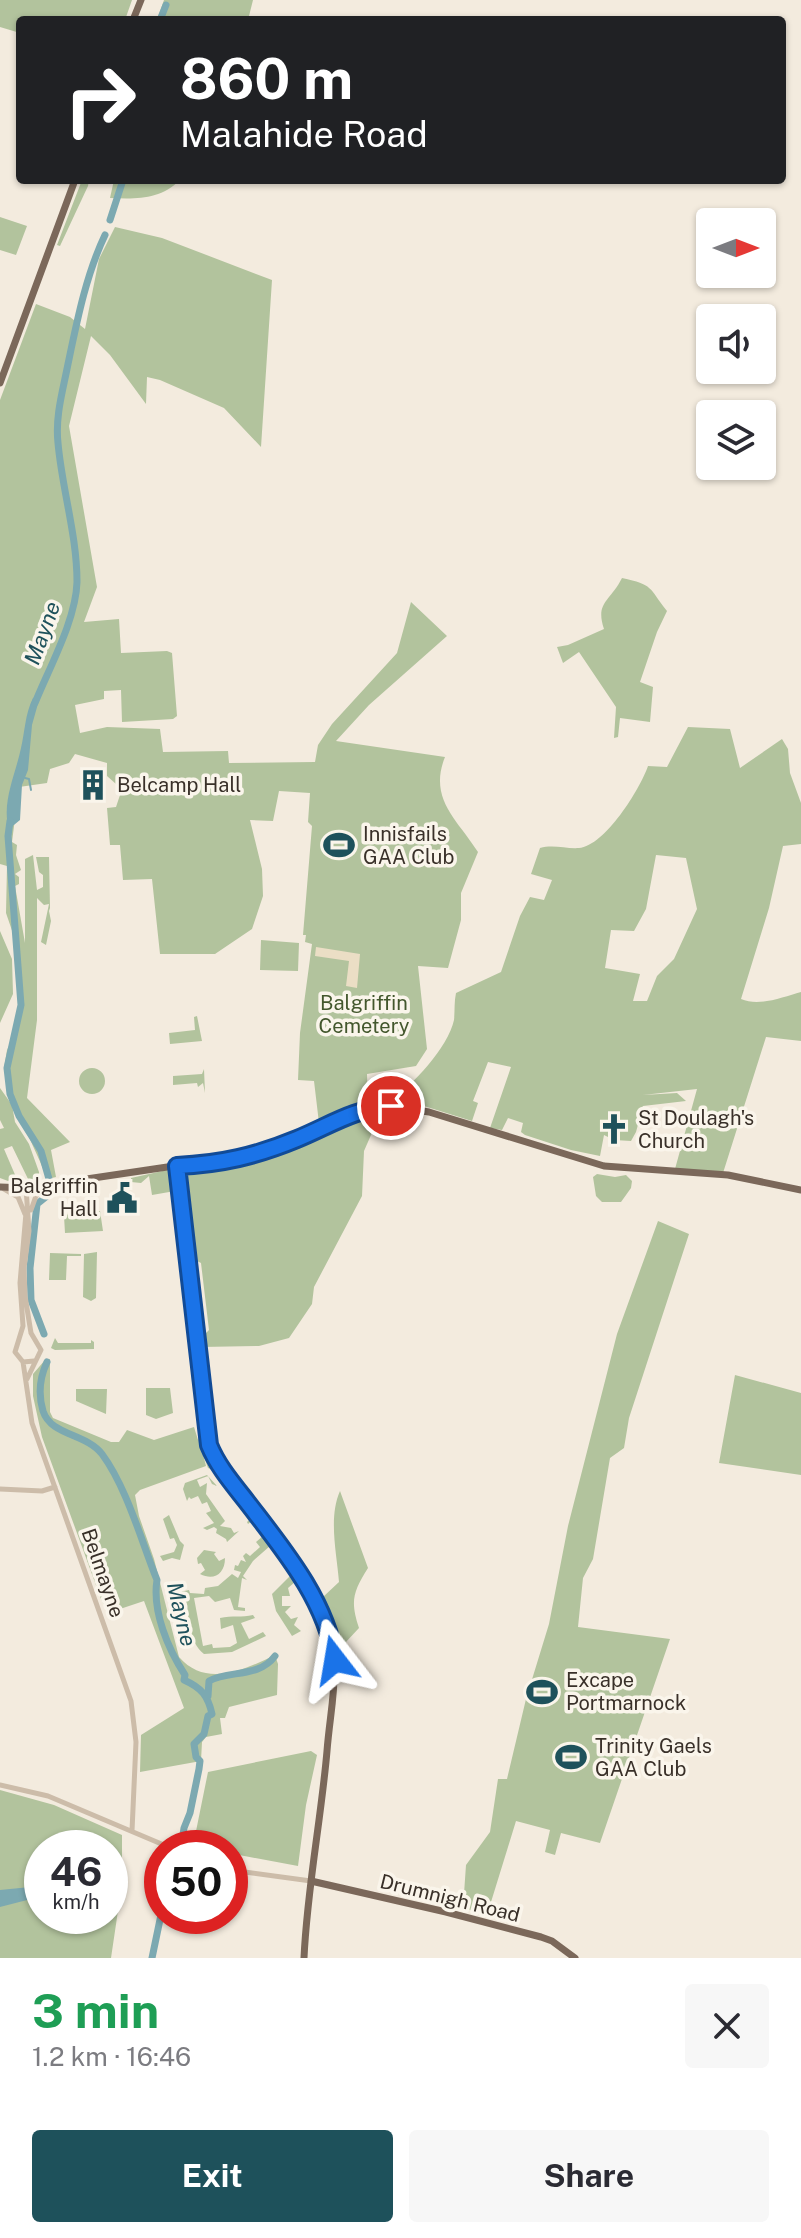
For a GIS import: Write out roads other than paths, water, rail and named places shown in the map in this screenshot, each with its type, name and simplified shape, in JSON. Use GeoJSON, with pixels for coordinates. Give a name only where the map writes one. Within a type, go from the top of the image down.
{"type":"FeatureCollection","features":[{"type":"Feature","properties":{"kind":"main road"},"geometry":{"type":"LineString","coordinates":[[0,383],[74,184]]}},
{"type":"Feature","properties":{"kind":"main road"},"geometry":{"type":"LineString","coordinates":[[0,1187],[26,1188],[231,1161],[294,1140],[338,1118],[372,1109],[399,1107],[429,1112],[599,1165],[633,1170],[713,1173],[801,1190]]}},
{"type":"Feature","properties":{"kind":"main road"},"geometry":{"type":"LineString","coordinates":[[177,1166],[209,1445],[219,1466],[261,1520],[320,1608],[329,1630],[335,1660],[333,1737],[326,1770]]}},
{"type":"Feature","properties":{"kind":"main road"},"geometry":{"type":"LineString","coordinates":[[304,1958],[333,1709]]}},
{"type":"Feature","properties":{"kind":"main road","name":"Drumnigh Road"},"geometry":{"type":"LineString","coordinates":[[311,1881],[541,1937],[575,1958]]}},
{"type":"Feature","properties":{"kind":"street"},"geometry":{"type":"LineString","coordinates":[[29,1231],[33,1202],[41,1189],[54,1184]]}},
{"type":"Feature","properties":{"kind":"street"},"geometry":{"type":"LineString","coordinates":[[0,1187],[18,1197],[26,1223]]}},
{"type":"Feature","properties":{"kind":"street","name":"Belmayne"},"geometry":{"type":"LineString","coordinates":[[26,1188],[20,1283],[23,1326],[15,1352],[23,1362],[32,1423],[131,1701],[136,1742],[132,1831]]}},
{"type":"Feature","properties":{"kind":"street","name":"Belmayne"},"geometry":{"type":"LineString","coordinates":[[26,1188],[29,1231],[24,1268],[25,1296],[29,1324],[41,1350],[27,1381]]}},
{"type":"Feature","properties":{"kind":"street"},"geometry":{"type":"LineString","coordinates":[[17,1343],[23,1338],[35,1339]]}},
{"type":"Feature","properties":{"kind":"street"},"geometry":{"type":"LineString","coordinates":[[23,1362],[35,1360]]}},
{"type":"Feature","properties":{"kind":"street"},"geometry":{"type":"LineString","coordinates":[[0,1489],[42,1491],[55,1487]]}},
{"type":"Feature","properties":{"kind":"street"},"geometry":{"type":"LineString","coordinates":[[0,1785],[48,1796],[144,1836]]}},
{"type":"Feature","properties":{"kind":"street"},"geometry":{"type":"LineString","coordinates":[[248,1872],[311,1881]]}},
{"type":"Feature","properties":{"kind":"water"},"geometry":{"type":"Polygon","coordinates":[[[37,697],[28,770],[22,785],[20,820],[9,829],[7,809],[10,788],[28,710],[33,698],[37,697]]]}},
{"type":"Feature","properties":{"kind":"water"},"geometry":{"type":"Polygon","coordinates":[[[24,1888],[24,1901],[0,1907],[0,1890],[24,1888]]]}},
{"type":"Feature","properties":{"kind":"waterway","name":"Mayne"},"geometry":{"type":"LineString","coordinates":[[162,16],[166,5]]}},
{"type":"Feature","properties":{"kind":"waterway","name":"Mayne"},"geometry":{"type":"LineString","coordinates":[[110,220],[122,184]]}},
{"type":"Feature","properties":{"kind":"waterway","name":"Mayne"},"geometry":{"type":"LineString","coordinates":[[35,703],[61,644],[75,597],[75,547],[60,460],[58,423],[83,298],[105,235]]}},
{"type":"Feature","properties":{"kind":"waterway"},"geometry":{"type":"LineString","coordinates":[[25,778],[29,779],[31,790]]}},
{"type":"Feature","properties":{"kind":"waterway","name":"Mayne"},"geometry":{"type":"LineString","coordinates":[[10,821],[8,836],[21,1005],[7,1068],[10,1094],[19,1116],[41,1151],[49,1179]]}},
{"type":"Feature","properties":{"kind":"waterway","name":"Mayne"},"geometry":{"type":"LineString","coordinates":[[44,1334],[31,1300],[30,1268],[37,1204],[52,1189]]}},
{"type":"Feature","properties":{"kind":"waterway","name":"Mayne"},"geometry":{"type":"LineString","coordinates":[[47,1362],[40,1386],[43,1411],[53,1425],[95,1447],[111,1468],[126,1498],[157,1580],[159,1617],[167,1642],[185,1675],[184,1680],[206,1697],[212,1714],[208,1716],[204,1734],[194,1744],[196,1757],[200,1761],[184,1830]]}},
{"type":"Feature","properties":{"kind":"waterway"},"geometry":{"type":"LineString","coordinates":[[208,1696],[209,1681],[261,1668],[275,1656]]}},
{"type":"Feature","properties":{"kind":"waterway","name":"Mayne"},"geometry":{"type":"LineString","coordinates":[[152,1958],[157,1934]]}},
{"type":"Feature","properties":{"kind":"place","name":"Belcamp Hall"},"geometry":{"type":"Point","coordinates":[93,785]}},
{"type":"Feature","properties":{"kind":"place","name":"Innisfails GAA Club"},"geometry":{"type":"Point","coordinates":[339,845]}},
{"type":"Feature","properties":{"kind":"place","name":"St Doulagh's Church"},"geometry":{"type":"Point","coordinates":[614,1129]}},
{"type":"Feature","properties":{"kind":"place","name":"Balgriffin Hall"},"geometry":{"type":"Point","coordinates":[122,1198]}},
{"type":"Feature","properties":{"kind":"place","name":"Excape Portmarnock"},"geometry":{"type":"Point","coordinates":[542,1692]}},
{"type":"Feature","properties":{"kind":"place","name":"Trinity Gaels GAA Club"},"geometry":{"type":"Point","coordinates":[571,1757]}},
{"type":"Feature","properties":{"kind":"park label","name":"Balgriffin Cemetery"},"geometry":{"type":"Point","coordinates":[364,1014]}}]}
